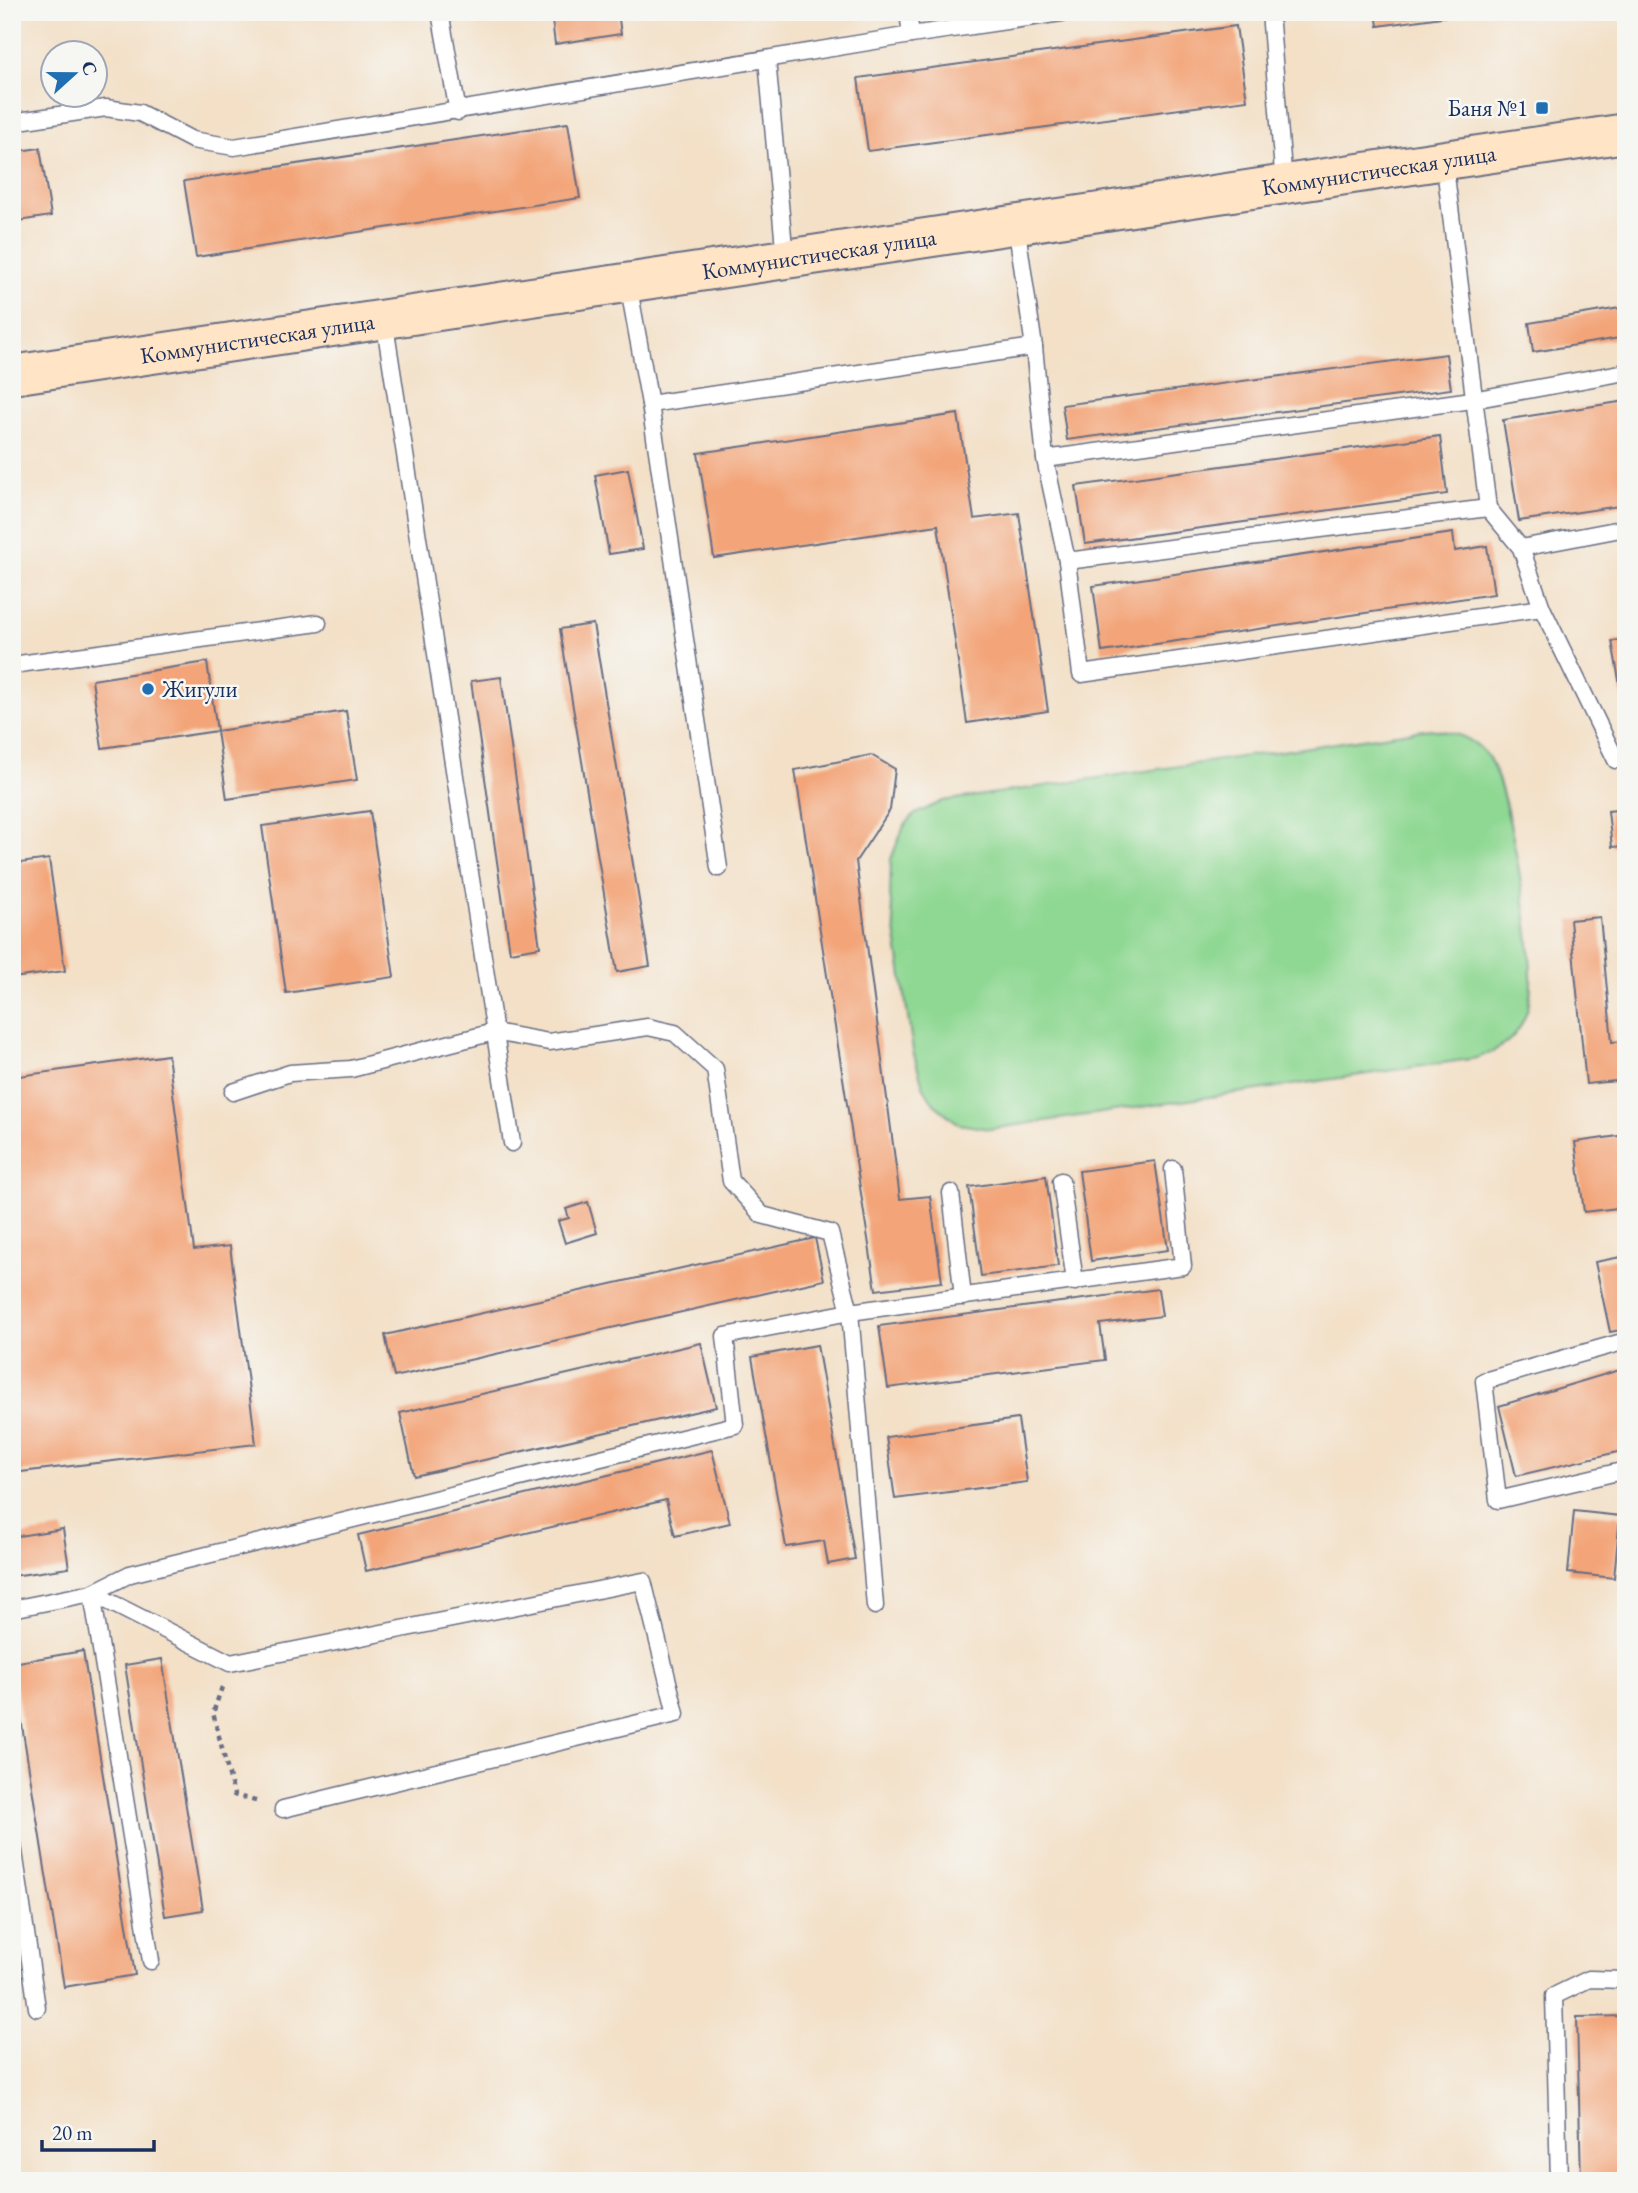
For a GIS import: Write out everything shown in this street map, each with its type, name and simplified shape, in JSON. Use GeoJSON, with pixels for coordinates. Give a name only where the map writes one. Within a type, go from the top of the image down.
{"type":"FeatureCollection","features":[{"type":"Feature","properties":{"kind":"street","name":"Коммунистическая улица"},"geometry":{"type":"LineString","coordinates":[[12,375],[1626,133]]}},
{"type":"Feature","properties":{"kind":"lane"},"geometry":{"type":"LineString","coordinates":[[440,12],[458,112]]}},
{"type":"Feature","properties":{"kind":"lane"},"geometry":{"type":"LineString","coordinates":[[908,12],[911,35]]}},
{"type":"Feature","properties":{"kind":"lane"},"geometry":{"type":"LineString","coordinates":[[12,122],[106,108],[141,113],[192,140],[234,147],[911,35],[1068,12]]}},
{"type":"Feature","properties":{"kind":"lane"},"geometry":{"type":"LineString","coordinates":[[1270,12],[1284,184]]}},
{"type":"Feature","properties":{"kind":"lane"},"geometry":{"type":"LineString","coordinates":[[767,59],[785,259]]}},
{"type":"Feature","properties":{"kind":"lane"},"geometry":{"type":"LineString","coordinates":[[1444,160],[1472,400],[1488,508],[1521,548],[1542,608],[1616,760],[1626,759]]}},
{"type":"Feature","properties":{"kind":"lane"},"geometry":{"type":"LineString","coordinates":[[1016,225],[1034,346],[1045,459],[1067,561],[1081,674],[1542,608]]}},
{"type":"Feature","properties":{"kind":"lane"},"geometry":{"type":"LineString","coordinates":[[628,283],[650,404],[719,868]]}},
{"type":"Feature","properties":{"kind":"lane"},"geometry":{"type":"LineString","coordinates":[[384,320],[512,1143]]}},
{"type":"Feature","properties":{"kind":"lane"},"geometry":{"type":"LineString","coordinates":[[650,404],[1034,346]]}},
{"type":"Feature","properties":{"kind":"lane"},"geometry":{"type":"LineString","coordinates":[[1045,459],[1472,400],[1626,372]]}},
{"type":"Feature","properties":{"kind":"lane"},"geometry":{"type":"LineString","coordinates":[[1067,561],[1488,508]]}},
{"type":"Feature","properties":{"kind":"lane"},"geometry":{"type":"LineString","coordinates":[[1521,548],[1626,528]]}},
{"type":"Feature","properties":{"kind":"lane"},"geometry":{"type":"LineString","coordinates":[[12,665],[318,623]]}},
{"type":"Feature","properties":{"kind":"lane"},"geometry":{"type":"LineString","coordinates":[[233,1092],[290,1073],[351,1069],[494,1032],[549,1042],[648,1027],[675,1032],[715,1069],[731,1181],[762,1216],[830,1233],[850,1312],[875,1606]]}},
{"type":"Feature","properties":{"kind":"lane"},"geometry":{"type":"LineString","coordinates":[[12,1609],[92,1593],[130,1574],[735,1425],[725,1336],[850,1312],[1183,1266],[1174,1169]]}},
{"type":"Feature","properties":{"kind":"lane"},"geometry":{"type":"LineString","coordinates":[[1060,1181],[1075,1282]]}},
{"type":"Feature","properties":{"kind":"lane"},"geometry":{"type":"LineString","coordinates":[[951,1193],[963,1297]]}},
{"type":"Feature","properties":{"kind":"lane"},"geometry":{"type":"LineString","coordinates":[[1626,1341],[1484,1381],[1498,1500],[1626,1470]]}},
{"type":"Feature","properties":{"kind":"lane"},"geometry":{"type":"LineString","coordinates":[[92,1593],[230,1663],[643,1581],[676,1714],[283,1809]]}},
{"type":"Feature","properties":{"kind":"lane"},"geometry":{"type":"LineString","coordinates":[[92,1593],[151,1961]]}},
{"type":"Feature","properties":{"kind":"lane"},"geometry":{"type":"LineString","coordinates":[[12,1838],[37,2008]]}},
{"type":"Feature","properties":{"kind":"lane"},"geometry":{"type":"LineString","coordinates":[[1559,2181],[1554,1996],[1589,1979],[1626,1980]]}},
{"type":"Feature","properties":{"kind":"path"},"geometry":{"type":"LineString","coordinates":[[230,1663],[213,1713],[234,1795],[283,1809]]}},
{"type":"Feature","properties":{"kind":"green space"},"geometry":{"type":"Polygon","coordinates":[[[1430,729],[1461,736],[1486,754],[1495,770],[1511,828],[1524,900],[1531,988],[1524,1019],[1516,1033],[1505,1044],[1477,1058],[990,1129],[959,1124],[934,1104],[923,1086],[913,1051],[890,896],[891,859],[904,826],[915,814],[943,801],[1430,729]]]}},
{"type":"Feature","properties":{"kind":"building"},"geometry":{"type":"Polygon","coordinates":[[[551,12],[618,12],[621,34],[555,44],[551,12]]]}},
{"type":"Feature","properties":{"kind":"building"},"geometry":{"type":"Polygon","coordinates":[[[1376,12],[1463,12],[1463,14],[1378,26],[1376,12]]]}},
{"type":"Feature","properties":{"kind":"building"},"geometry":{"type":"Polygon","coordinates":[[[1236,26],[1247,100],[868,151],[858,78],[1236,26]]]}},
{"type":"Feature","properties":{"kind":"building"},"geometry":{"type":"Polygon","coordinates":[[[568,123],[580,198],[196,257],[184,181],[568,123]]]}},
{"type":"Feature","properties":{"kind":"building"},"geometry":{"type":"Polygon","coordinates":[[[40,148],[51,216],[12,222],[12,152],[40,148]]]}},
{"type":"Feature","properties":{"kind":"building"},"geometry":{"type":"Polygon","coordinates":[[[1626,307],[1626,337],[1533,352],[1529,323],[1626,307]]]}},
{"type":"Feature","properties":{"kind":"building"},"geometry":{"type":"Polygon","coordinates":[[[1446,354],[1451,389],[1067,440],[1062,405],[1446,354]]]}},
{"type":"Feature","properties":{"kind":"building"},"geometry":{"type":"Polygon","coordinates":[[[1626,401],[1626,505],[1519,521],[1503,420],[1626,401]]]}},
{"type":"Feature","properties":{"kind":"building"},"geometry":{"type":"Polygon","coordinates":[[[958,414],[974,519],[1019,513],[1048,711],[967,723],[938,525],[714,558],[698,453],[958,414]]]}},
{"type":"Feature","properties":{"kind":"building"},"geometry":{"type":"Polygon","coordinates":[[[1440,436],[1447,494],[1085,544],[1076,486],[1440,436]]]}},
{"type":"Feature","properties":{"kind":"building"},"geometry":{"type":"Polygon","coordinates":[[[628,469],[643,549],[609,554],[595,475],[628,469]]]}},
{"type":"Feature","properties":{"kind":"building"},"geometry":{"type":"Polygon","coordinates":[[[1453,533],[1455,551],[1487,546],[1494,594],[1102,652],[1093,586],[1453,533]]]}},
{"type":"Feature","properties":{"kind":"building"},"geometry":{"type":"Polygon","coordinates":[[[593,624],[650,966],[617,972],[560,629],[593,624]]]}},
{"type":"Feature","properties":{"kind":"building"},"geometry":{"type":"Polygon","coordinates":[[[1626,639],[1626,707],[1624,708],[1612,641],[1626,639]]]}},
{"type":"Feature","properties":{"kind":"building"},"geometry":{"type":"Polygon","coordinates":[[[207,662],[217,731],[102,748],[92,680],[207,662]]]}},
{"type":"Feature","properties":{"kind":"building"},"geometry":{"type":"Polygon","coordinates":[[[501,677],[540,947],[510,952],[471,681],[501,677]]]}},
{"type":"Feature","properties":{"kind":"building"},"geometry":{"type":"Polygon","coordinates":[[[346,711],[357,780],[227,799],[217,731],[346,711]]]}},
{"type":"Feature","properties":{"kind":"building"},"geometry":{"type":"Polygon","coordinates":[[[871,755],[895,769],[890,810],[856,861],[900,1199],[930,1196],[942,1282],[876,1290],[795,770],[871,755]]]}},
{"type":"Feature","properties":{"kind":"building"},"geometry":{"type":"Polygon","coordinates":[[[1626,809],[1626,846],[1612,847],[1608,811],[1626,809]]]}},
{"type":"Feature","properties":{"kind":"building"},"geometry":{"type":"Polygon","coordinates":[[[370,811],[394,977],[286,993],[262,826],[370,811]]]}},
{"type":"Feature","properties":{"kind":"building"},"geometry":{"type":"Polygon","coordinates":[[[49,859],[65,971],[12,978],[12,864],[49,859]]]}},
{"type":"Feature","properties":{"kind":"building"},"geometry":{"type":"Polygon","coordinates":[[[1600,917],[1612,1042],[1626,1041],[1626,1080],[1586,1084],[1570,920],[1600,917]]]}},
{"type":"Feature","properties":{"kind":"building"},"geometry":{"type":"Polygon","coordinates":[[[168,1055],[194,1250],[230,1246],[256,1444],[12,1473],[12,1077],[168,1055]]]}},
{"type":"Feature","properties":{"kind":"building"},"geometry":{"type":"Polygon","coordinates":[[[1626,1135],[1626,1207],[1584,1212],[1575,1142],[1626,1135]]]}},
{"type":"Feature","properties":{"kind":"building"},"geometry":{"type":"Polygon","coordinates":[[[1155,1161],[1168,1250],[1091,1261],[1079,1171],[1155,1161]]]}},
{"type":"Feature","properties":{"kind":"building"},"geometry":{"type":"Polygon","coordinates":[[[1046,1176],[1058,1266],[981,1276],[969,1187],[1046,1176]]]}},
{"type":"Feature","properties":{"kind":"building"},"geometry":{"type":"Polygon","coordinates":[[[588,1202],[597,1233],[565,1243],[558,1221],[569,1218],[566,1209],[588,1202]]]}},
{"type":"Feature","properties":{"kind":"building"},"geometry":{"type":"Polygon","coordinates":[[[815,1238],[824,1280],[394,1377],[385,1335],[815,1238]]]}},
{"type":"Feature","properties":{"kind":"building"},"geometry":{"type":"Polygon","coordinates":[[[1626,1256],[1626,1329],[1610,1332],[1595,1262],[1626,1256]]]}},
{"type":"Feature","properties":{"kind":"building"},"geometry":{"type":"Polygon","coordinates":[[[1158,1289],[1162,1316],[1100,1324],[1105,1360],[888,1388],[879,1326],[1158,1289]]]}},
{"type":"Feature","properties":{"kind":"building"},"geometry":{"type":"Polygon","coordinates":[[[701,1343],[716,1407],[414,1476],[400,1413],[701,1343]]]}},
{"type":"Feature","properties":{"kind":"building"},"geometry":{"type":"Polygon","coordinates":[[[817,1345],[855,1559],[828,1564],[824,1541],[786,1547],[752,1357],[817,1345]]]}},
{"type":"Feature","properties":{"kind":"building"},"geometry":{"type":"Polygon","coordinates":[[[1626,1368],[1626,1450],[1516,1476],[1499,1406],[1626,1368]]]}},
{"type":"Feature","properties":{"kind":"building"},"geometry":{"type":"Polygon","coordinates":[[[1018,1419],[1027,1482],[895,1499],[886,1437],[1018,1419]]]}},
{"type":"Feature","properties":{"kind":"building"},"geometry":{"type":"Polygon","coordinates":[[[712,1450],[730,1523],[675,1536],[666,1500],[366,1571],[358,1535],[712,1450]]]}},
{"type":"Feature","properties":{"kind":"building"},"geometry":{"type":"Polygon","coordinates":[[[1574,1511],[1620,1516],[1614,1578],[1568,1573],[1574,1511]]]}},
{"type":"Feature","properties":{"kind":"building"},"geometry":{"type":"Polygon","coordinates":[[[63,1529],[69,1568],[12,1576],[12,1537],[63,1529]]]}},
{"type":"Feature","properties":{"kind":"building"},"geometry":{"type":"Polygon","coordinates":[[[83,1651],[135,1975],[64,1987],[12,1663],[83,1651]]]}},
{"type":"Feature","properties":{"kind":"building"},"geometry":{"type":"Polygon","coordinates":[[[162,1659],[203,1910],[165,1916],[125,1665],[162,1659]]]}},
{"type":"Feature","properties":{"kind":"building"},"geometry":{"type":"Polygon","coordinates":[[[1626,2016],[1626,2181],[1581,2181],[1577,2017],[1626,2016]]]}},
{"type":"Feature","properties":{"kind":"place","name":"Баня №1"},"geometry":{"type":"Point","coordinates":[1542,108]}},
{"type":"Feature","properties":{"kind":"place","name":"Жигули"},"geometry":{"type":"Point","coordinates":[148,689]}}]}
